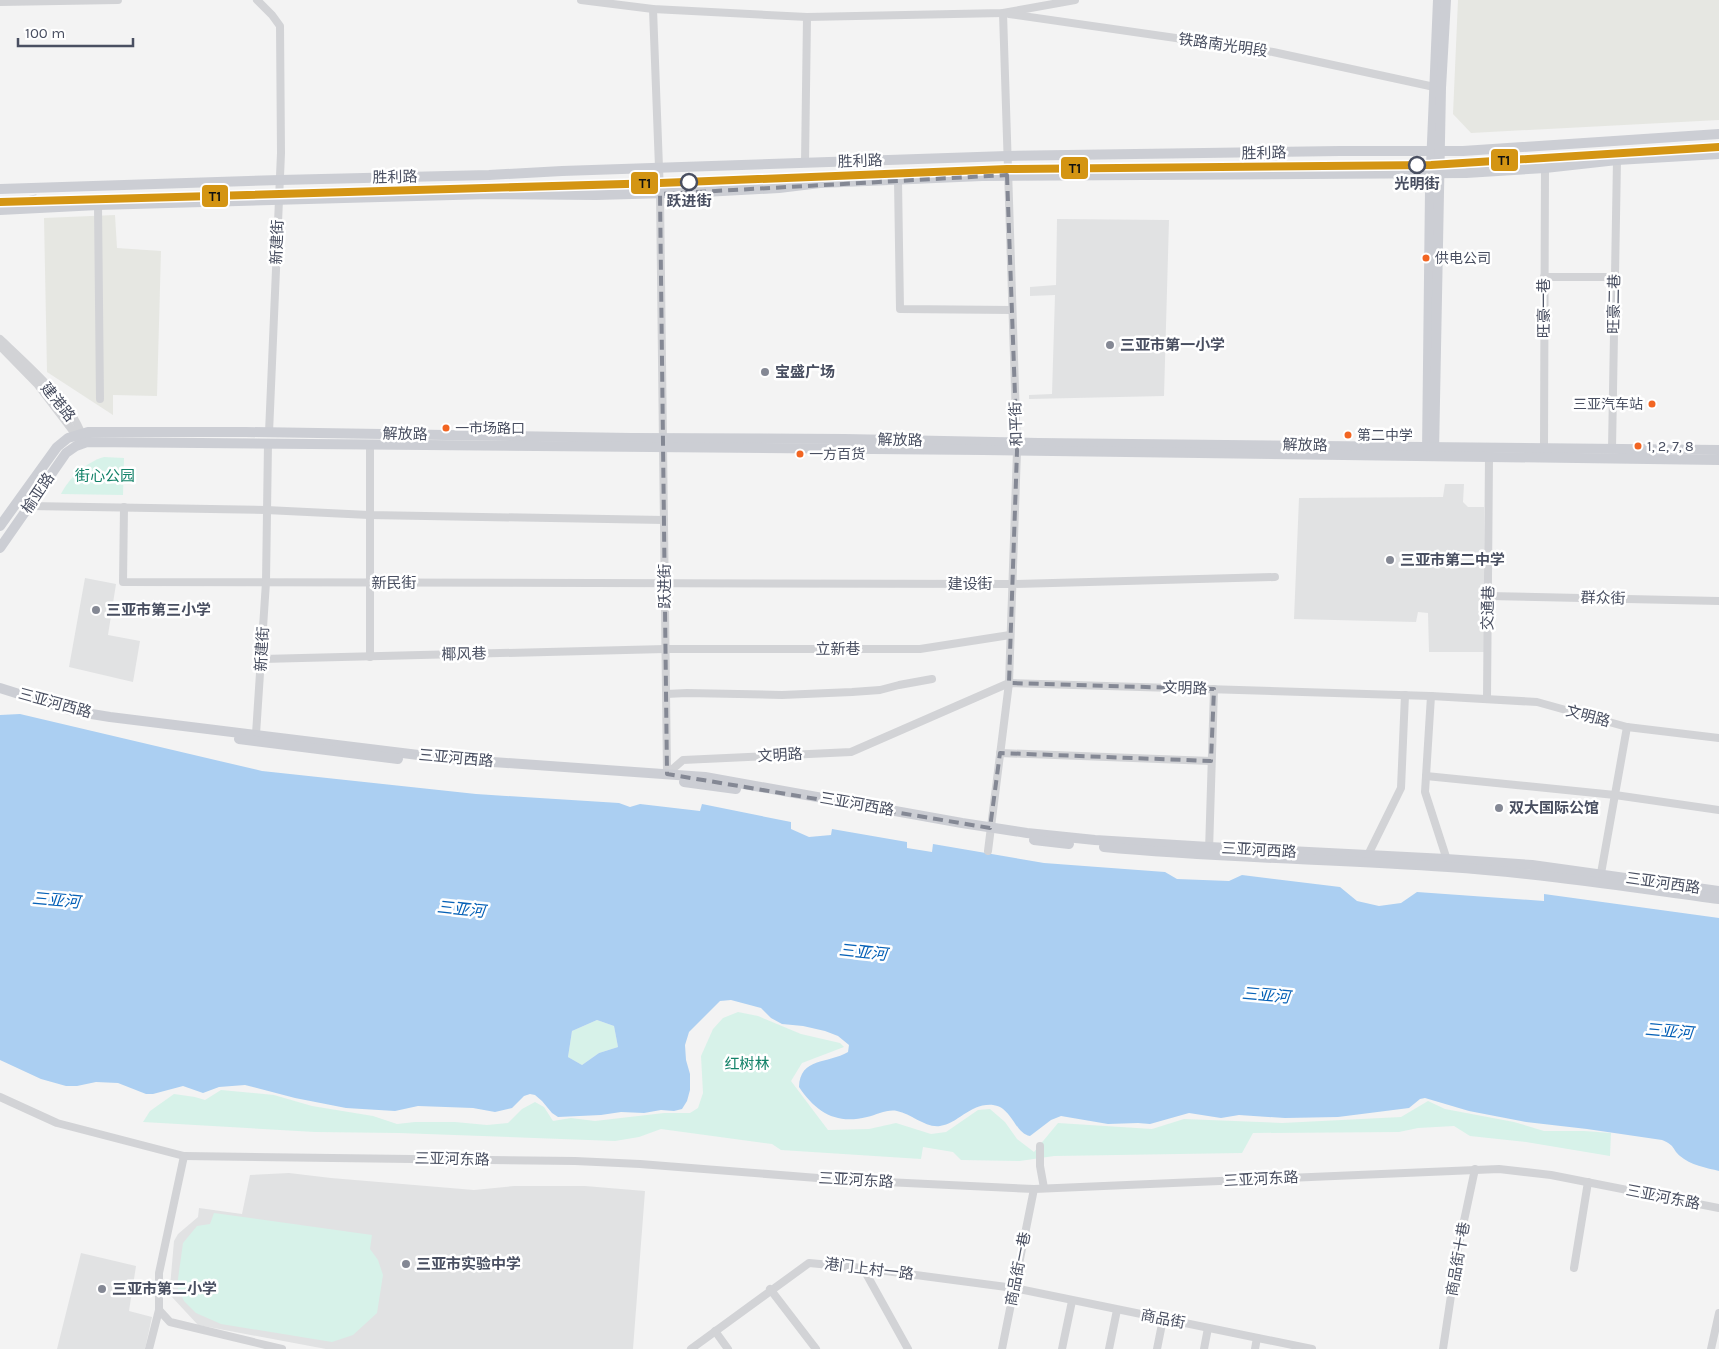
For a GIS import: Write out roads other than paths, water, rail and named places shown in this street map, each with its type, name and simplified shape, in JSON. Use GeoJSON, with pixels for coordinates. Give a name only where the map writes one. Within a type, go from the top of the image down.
{"type":"FeatureCollection","features":[{"type":"Feature","properties":{"kind":"main road"},"geometry":{"type":"LineString","coordinates":[[1431,451],[1438,0]]}},
{"type":"Feature","properties":{"kind":"main road"},"geometry":{"type":"LineString","coordinates":[[1437,87],[1446,0]]}},
{"type":"Feature","properties":{"kind":"main road","name":"胜利路"},"geometry":{"type":"LineString","coordinates":[[0,189],[489,175],[1007,156],[1471,151],[1719,134]]}},
{"type":"Feature","properties":{"kind":"main road","name":"胜利路"},"geometry":{"type":"LineString","coordinates":[[0,210],[98,205],[489,194],[660,194],[779,188],[820,183],[1007,175],[1477,172],[1545,168],[1617,160],[1719,154]]}},
{"type":"Feature","properties":{"kind":"main road","name":"解放路"},"geometry":{"type":"LineString","coordinates":[[80,437],[1431,451],[1544,448],[1719,450]]}},
{"type":"Feature","properties":{"kind":"main road","name":"榆亚路"},"geometry":{"type":"LineString","coordinates":[[0,548],[66,453],[80,437]]}},
{"type":"Feature","properties":{"kind":"main road","name":"榆亚路"},"geometry":{"type":"LineString","coordinates":[[0,526],[49,456],[63,441],[80,437]]}},
{"type":"Feature","properties":{"kind":"main road","name":"解放路"},"geometry":{"type":"LineString","coordinates":[[269,438],[370,444],[664,443]]}},
{"type":"Feature","properties":{"kind":"main road","name":"解放路"},"geometry":{"type":"LineString","coordinates":[[1431,451],[1489,457],[1719,460]]}},
{"type":"Feature","properties":{"kind":"main road","name":"三亚河西路"},"geometry":{"type":"LineString","coordinates":[[0,688],[73,711],[110,717],[451,758],[667,774],[740,783],[990,830]]}},
{"type":"Feature","properties":{"kind":"main road","name":"三亚河西路"},"geometry":{"type":"LineString","coordinates":[[0,695],[48,710],[105,722],[442,764],[667,779],[990,830],[1209,852],[1532,865],[1719,900]]}},
{"type":"Feature","properties":{"kind":"main road","name":"三亚河西路"},"geometry":{"type":"LineString","coordinates":[[1600,879],[1719,891]]}},
{"type":"Feature","properties":{"kind":"street"},"geometry":{"type":"LineString","coordinates":[[0,2],[118,0]]}},
{"type":"Feature","properties":{"kind":"street","name":"新建街"},"geometry":{"type":"LineString","coordinates":[[256,734],[266,582],[266,510],[281,154],[280,26],[257,0]]}},
{"type":"Feature","properties":{"kind":"street"},"geometry":{"type":"LineString","coordinates":[[581,0],[653,9],[807,17],[1002,13],[1075,0]]}},
{"type":"Feature","properties":{"kind":"street","name":"跃进街"},"geometry":{"type":"LineString","coordinates":[[653,9],[660,194],[667,774]]}},
{"type":"Feature","properties":{"kind":"street","name":"铁路南光明段"},"geometry":{"type":"LineString","coordinates":[[1002,13],[1273,52],[1437,87]]}},
{"type":"Feature","properties":{"kind":"street","name":"和平街"},"geometry":{"type":"LineString","coordinates":[[988,851],[1009,683],[1017,447],[1002,13]]}},
{"type":"Feature","properties":{"kind":"street"},"geometry":{"type":"LineString","coordinates":[[805,163],[807,17]]}},
{"type":"Feature","properties":{"kind":"street","name":"旺豪二巷"},"geometry":{"type":"LineString","coordinates":[[1612,449],[1617,160]]}},
{"type":"Feature","properties":{"kind":"street","name":"旺豪一巷"},"geometry":{"type":"LineString","coordinates":[[1544,448],[1545,168]]}},
{"type":"Feature","properties":{"kind":"street"},"geometry":{"type":"LineString","coordinates":[[898,180],[900,309],[1012,310]]}},
{"type":"Feature","properties":{"kind":"street"},"geometry":{"type":"LineString","coordinates":[[98,205],[100,399]]}},
{"type":"Feature","properties":{"kind":"street"},"geometry":{"type":"LineString","coordinates":[[1544,277],[1614,277]]}},
{"type":"Feature","properties":{"kind":"street","name":"建港路"},"geometry":{"type":"LineString","coordinates":[[0,339],[59,400],[75,420],[80,437]]}},
{"type":"Feature","properties":{"kind":"street","name":"建港路"},"geometry":{"type":"LineString","coordinates":[[0,346],[38,385],[80,437]]}},
{"type":"Feature","properties":{"kind":"street"},"geometry":{"type":"LineString","coordinates":[[370,444],[370,657]]}},
{"type":"Feature","properties":{"kind":"street","name":"交通巷"},"geometry":{"type":"LineString","coordinates":[[1487,699],[1489,457]]}},
{"type":"Feature","properties":{"kind":"street"},"geometry":{"type":"LineString","coordinates":[[29,506],[266,510],[369,515],[664,520]]}},
{"type":"Feature","properties":{"kind":"street","name":"新民街"},"geometry":{"type":"LineString","coordinates":[[124,507],[123,582],[665,584]]}},
{"type":"Feature","properties":{"kind":"street","name":"建设街"},"geometry":{"type":"LineString","coordinates":[[665,584],[1012,584],[1275,577]]}},
{"type":"Feature","properties":{"kind":"street","name":"群众街"},"geometry":{"type":"LineString","coordinates":[[1488,596],[1719,601]]}},
{"type":"Feature","properties":{"kind":"street","name":"立新巷"},"geometry":{"type":"LineString","coordinates":[[666,649],[920,649],[1010,635]]}},
{"type":"Feature","properties":{"kind":"street","name":"椰风巷"},"geometry":{"type":"LineString","coordinates":[[262,659],[666,649]]}},
{"type":"Feature","properties":{"kind":"street"},"geometry":{"type":"LineString","coordinates":[[666,694],[782,695],[880,690],[899,684],[932,679]]}},
{"type":"Feature","properties":{"kind":"street","name":"文明路"},"geometry":{"type":"LineString","coordinates":[[667,774],[683,760],[851,752],[1009,683],[1405,695],[1537,702],[1627,727],[1719,738]]}},
{"type":"Feature","properties":{"kind":"street"},"geometry":{"type":"LineString","coordinates":[[1209,852],[1214,689]]}},
{"type":"Feature","properties":{"kind":"street"},"geometry":{"type":"LineString","coordinates":[[1366,859],[1402,788],[1405,695]]}},
{"type":"Feature","properties":{"kind":"street"},"geometry":{"type":"LineString","coordinates":[[1430,696],[1425,792],[1448,863]]}},
{"type":"Feature","properties":{"kind":"street"},"geometry":{"type":"LineString","coordinates":[[1600,879],[1627,727]]}},
{"type":"Feature","properties":{"kind":"street"},"geometry":{"type":"LineString","coordinates":[[1000,753],[1211,761]]}},
{"type":"Feature","properties":{"kind":"street"},"geometry":{"type":"LineString","coordinates":[[1426,776],[1615,795],[1719,810]]}},
{"type":"Feature","properties":{"kind":"street","name":"三亚河东路"},"geometry":{"type":"LineString","coordinates":[[0,1097],[57,1123],[184,1156],[574,1161],[640,1164],[843,1180],[1034,1188],[1499,1169],[1588,1182],[1719,1208]]}},
{"type":"Feature","properties":{"kind":"street"},"geometry":{"type":"LineString","coordinates":[[1040,1146],[1040,1166],[1044,1188]]}},
{"type":"Feature","properties":{"kind":"street"},"geometry":{"type":"LineString","coordinates":[[149,1349],[159,1310],[159,1273],[184,1156]]}},
{"type":"Feature","properties":{"kind":"street","name":"商品街十巷"},"geometry":{"type":"LineString","coordinates":[[1443,1349],[1458,1249],[1475,1169]]}},
{"type":"Feature","properties":{"kind":"street"},"geometry":{"type":"LineString","coordinates":[[1574,1268],[1588,1182]]}},
{"type":"Feature","properties":{"kind":"street","name":"商品街一巷"},"geometry":{"type":"LineString","coordinates":[[1002,1349],[1034,1188]]}},
{"type":"Feature","properties":{"kind":"street","name":"港门上村一路"},"geometry":{"type":"LineString","coordinates":[[691,1349],[809,1262],[1014,1288]]}},
{"type":"Feature","properties":{"kind":"street"},"geometry":{"type":"LineString","coordinates":[[863,1268],[908,1349]]}},
{"type":"Feature","properties":{"kind":"street","name":"商品街"},"geometry":{"type":"LineString","coordinates":[[1014,1288],[1307,1348]]}},
{"type":"Feature","properties":{"kind":"street"},"geometry":{"type":"LineString","coordinates":[[770,1289],[816,1349]]}},
{"type":"Feature","properties":{"kind":"street"},"geometry":{"type":"LineString","coordinates":[[1062,1349],[1072,1301]]}},
{"type":"Feature","properties":{"kind":"street"},"geometry":{"type":"LineString","coordinates":[[159,1310],[170,1322],[282,1349]]}},
{"type":"Feature","properties":{"kind":"street"},"geometry":{"type":"LineString","coordinates":[[1109,1349],[1117,1310]]}},
{"type":"Feature","properties":{"kind":"street"},"geometry":{"type":"LineString","coordinates":[[1711,1349],[1719,1313]]}},
{"type":"Feature","properties":{"kind":"street"},"geometry":{"type":"LineString","coordinates":[[1157,1349],[1163,1319]]}},
{"type":"Feature","properties":{"kind":"street"},"geometry":{"type":"LineString","coordinates":[[1204,1349],[1208,1328]]}},
{"type":"Feature","properties":{"kind":"street"},"geometry":{"type":"LineString","coordinates":[[715,1331],[728,1349]]}},
{"type":"Feature","properties":{"kind":"street"},"geometry":{"type":"LineString","coordinates":[[1255,1349],[1257,1338]]}},
{"type":"Feature","properties":{"kind":"water","name":"三亚河"},"geometry":{"type":"Polygon","coordinates":[[[20,714],[262,771],[476,794],[619,803],[630,807],[640,804],[700,811],[702,804],[791,822],[791,829],[809,837],[831,835],[832,829],[907,842],[907,848],[932,852],[933,844],[1044,863],[1165,872],[1177,879],[1229,881],[1242,875],[1340,887],[1357,901],[1379,906],[1401,903],[1417,892],[1544,901],[1544,894],[1719,918],[1719,1171],[1689,1162],[1680,1156],[1670,1144],[1662,1140],[1526,1122],[1469,1111],[1425,1098],[1420,1099],[1409,1108],[1338,1117],[1285,1118],[1239,1115],[1221,1118],[1189,1113],[1150,1124],[1108,1124],[1061,1116],[1051,1120],[1030,1136],[1021,1131],[1005,1110],[993,1105],[978,1107],[953,1122],[940,1126],[929,1125],[897,1111],[886,1111],[856,1119],[836,1118],[820,1110],[799,1087],[804,1071],[816,1063],[848,1052],[849,1045],[838,1036],[825,1031],[782,1024],[771,1018],[761,1008],[731,1000],[720,1001],[689,1032],[685,1045],[686,1060],[690,1074],[690,1090],[687,1101],[682,1109],[674,1111],[621,1112],[558,1117],[535,1095],[530,1094],[524,1096],[512,1108],[495,1112],[473,1108],[418,1106],[395,1111],[346,1108],[295,1098],[245,1085],[219,1087],[203,1093],[183,1086],[153,1094],[146,1094],[118,1083],[96,1082],[66,1086],[41,1079],[0,1060],[0,715],[20,714]],[[597,1020],[572,1031],[568,1057],[582,1065],[599,1053],[618,1047],[614,1026],[597,1020]]]}},
{"type":"Feature","properties":{"kind":"tram line"},"geometry":{"type":"LineString","coordinates":[[1,202],[36,195]]}},
{"type":"Feature","properties":{"kind":"place","name":"光明街"},"geometry":{"type":"Point","coordinates":[1417,165]}},
{"type":"Feature","properties":{"kind":"place","name":"跃进街"},"geometry":{"type":"Point","coordinates":[689,182]}},
{"type":"Feature","properties":{"kind":"place","name":"供电公司"},"geometry":{"type":"Point","coordinates":[1426,258]}},
{"type":"Feature","properties":{"kind":"place","name":"三亚市第一小学"},"geometry":{"type":"Point","coordinates":[1110,345]}},
{"type":"Feature","properties":{"kind":"place","name":"宝盛广场"},"geometry":{"type":"Point","coordinates":[765,372]}},
{"type":"Feature","properties":{"kind":"place","name":"三亚汽车站"},"geometry":{"type":"Point","coordinates":[1652,404]}},
{"type":"Feature","properties":{"kind":"place","name":"一市场路口"},"geometry":{"type":"Point","coordinates":[446,428]}},
{"type":"Feature","properties":{"kind":"place","name":"第二中学"},"geometry":{"type":"Point","coordinates":[1348,435]}},
{"type":"Feature","properties":{"kind":"place","name":"1, 2, 7, 8"},"geometry":{"type":"Point","coordinates":[1638,446]}},
{"type":"Feature","properties":{"kind":"place","name":"一方百货"},"geometry":{"type":"Point","coordinates":[800,454]}},
{"type":"Feature","properties":{"kind":"place","name":"三亚市第二中学"},"geometry":{"type":"Point","coordinates":[1390,560]}},
{"type":"Feature","properties":{"kind":"place","name":"三亚市第三小学"},"geometry":{"type":"Point","coordinates":[96,610]}},
{"type":"Feature","properties":{"kind":"place","name":"双大国际公馆"},"geometry":{"type":"Point","coordinates":[1499,808]}},
{"type":"Feature","properties":{"kind":"place","name":"三亚市实验中学"},"geometry":{"type":"Point","coordinates":[406,1264]}},
{"type":"Feature","properties":{"kind":"place","name":"三亚市第二小学"},"geometry":{"type":"Point","coordinates":[102,1289]}},
{"type":"Feature","properties":{"kind":"park label","name":"街心公园"},"geometry":{"type":"Point","coordinates":[105,476]}},
{"type":"Feature","properties":{"kind":"park label","name":"红树林"},"geometry":{"type":"Point","coordinates":[747,1064]}}]}
